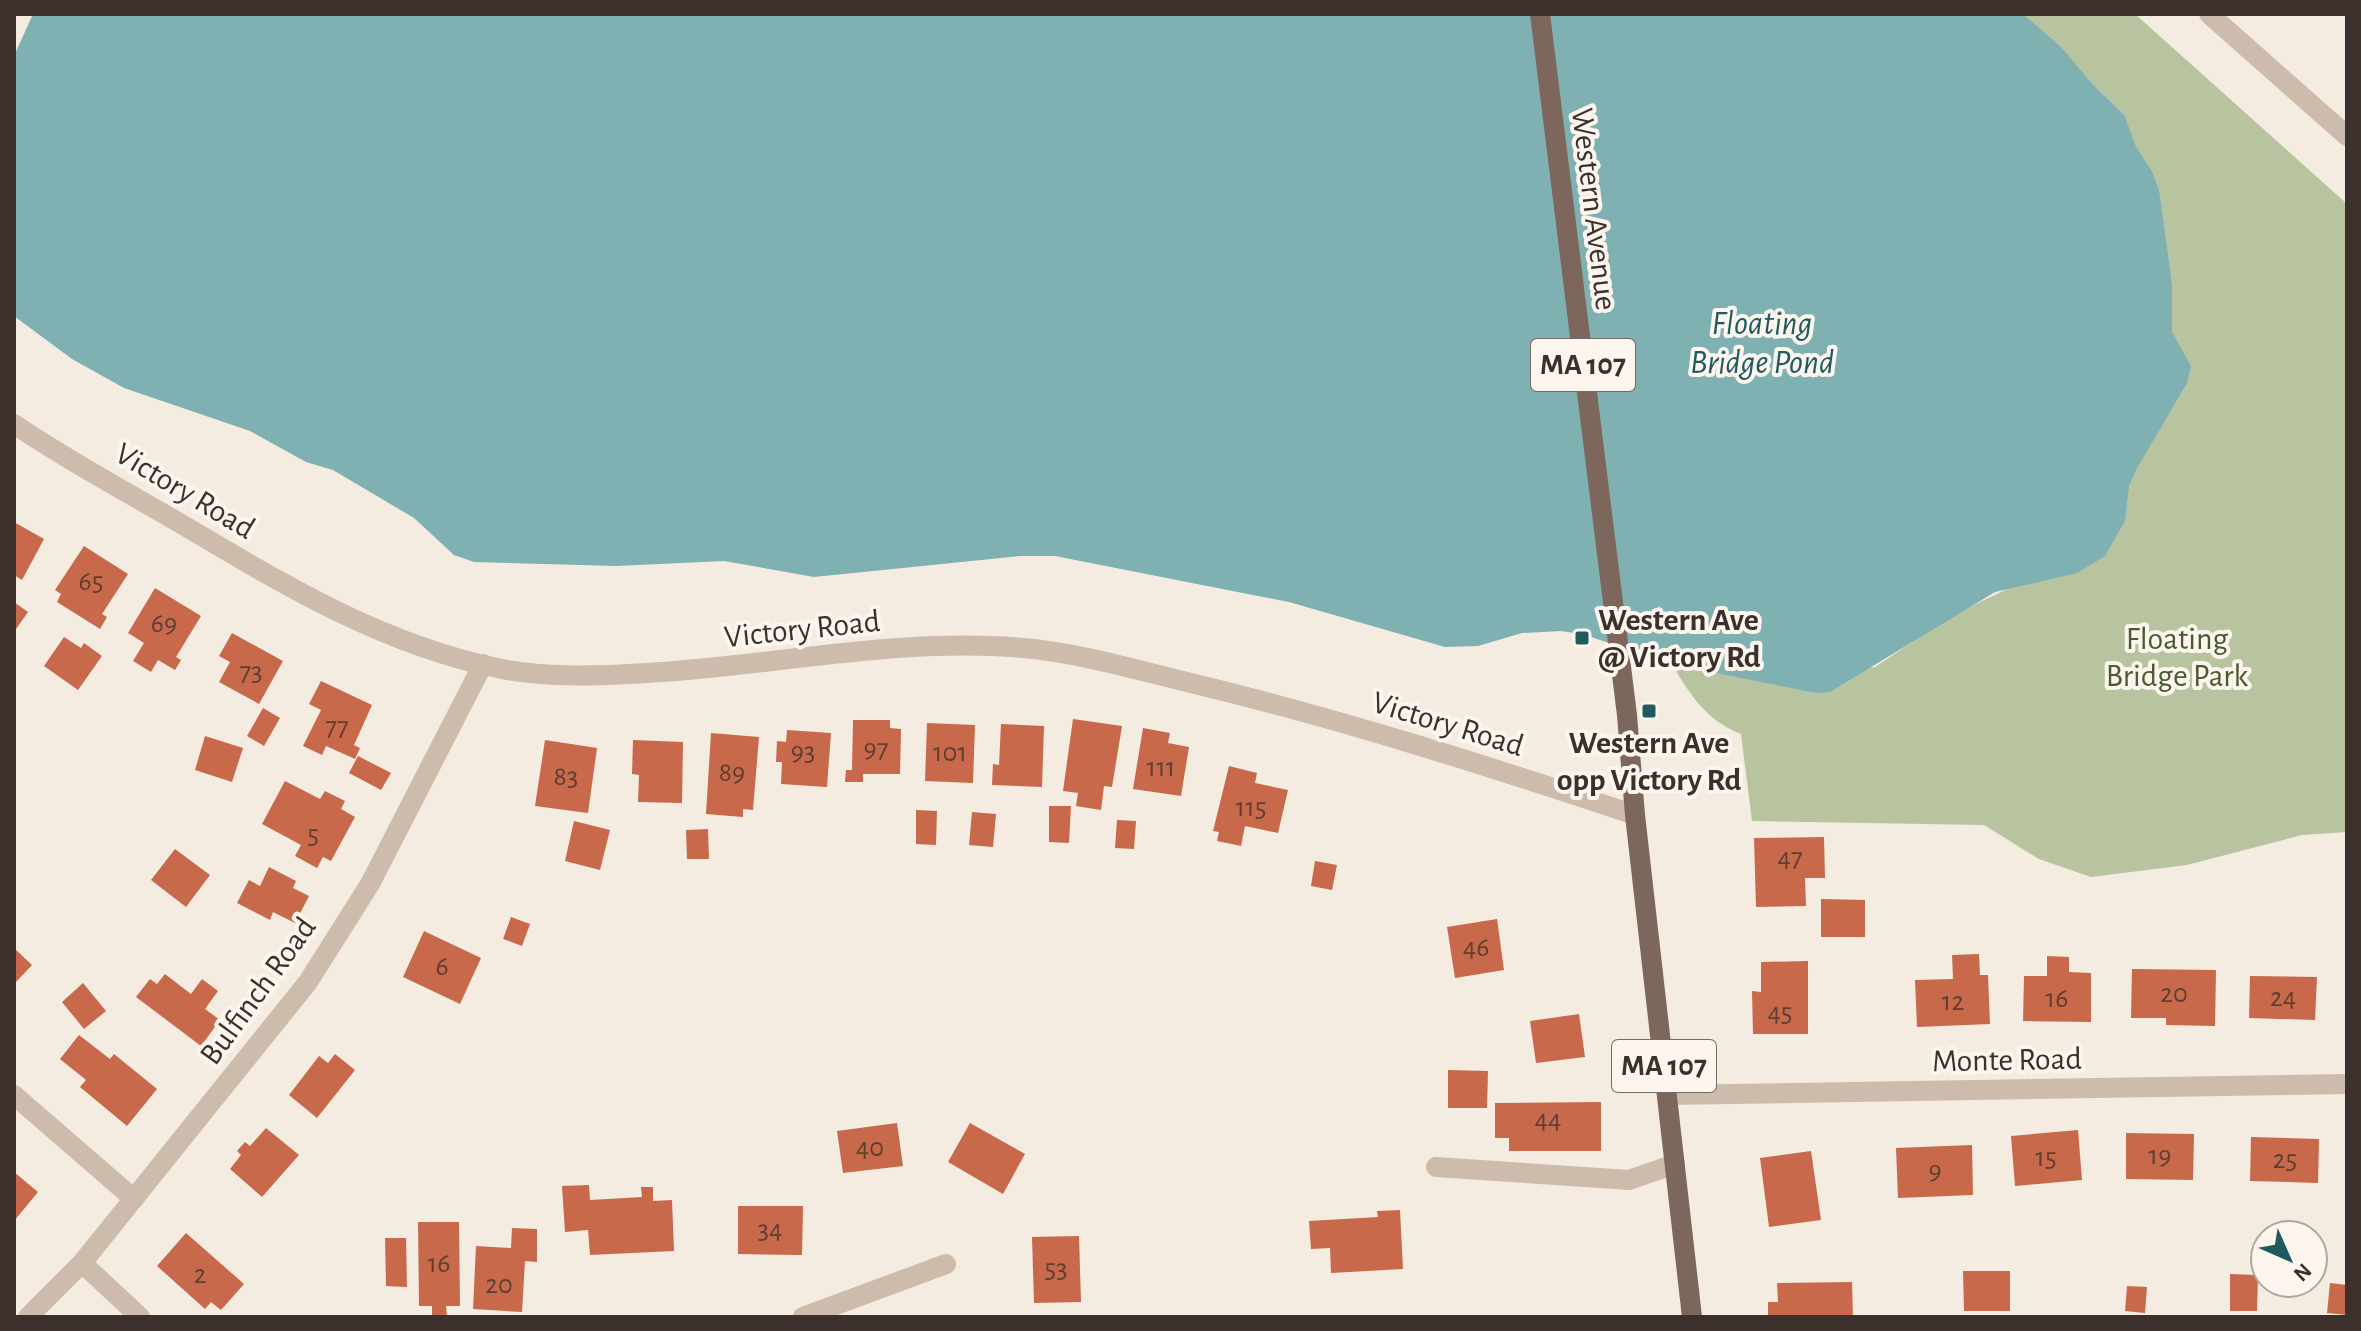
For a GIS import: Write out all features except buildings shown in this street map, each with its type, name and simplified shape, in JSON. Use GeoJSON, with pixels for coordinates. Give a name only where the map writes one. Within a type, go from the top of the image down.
{"type":"FeatureCollection","features":[{"type":"Feature","properties":{"kind":"main road","name":"Western Avenue"},"geometry":{"type":"LineString","coordinates":[[1540,14],[1627,715],[1635,815],[1692,1317]]}},
{"type":"Feature","properties":{"kind":"street"},"geometry":{"type":"LineString","coordinates":[[2209,14],[2347,136]]}},
{"type":"Feature","properties":{"kind":"street","name":"Victory Road"},"geometry":{"type":"LineString","coordinates":[[14,424],[287,587],[354,621],[408,643],[483,664],[546,674],[645,674],[899,648],[1022,648],[1083,657],[1253,698],[1435,751],[1635,815]]}},
{"type":"Feature","properties":{"kind":"street","name":"Bulfinch Road"},"geometry":{"type":"LineString","coordinates":[[28,1317],[82,1263],[308,982],[377,872],[483,664]]}},
{"type":"Feature","properties":{"kind":"street","name":"Monte Road"},"geometry":{"type":"LineString","coordinates":[[1667,1095],[2347,1084]]}},
{"type":"Feature","properties":{"kind":"street"},"geometry":{"type":"LineString","coordinates":[[14,1095],[134,1199]]}},
{"type":"Feature","properties":{"kind":"street"},"geometry":{"type":"LineString","coordinates":[[1436,1167],[1629,1180],[1675,1164]]}},
{"type":"Feature","properties":{"kind":"street"},"geometry":{"type":"LineString","coordinates":[[82,1263],[140,1317]]}},
{"type":"Feature","properties":{"kind":"street"},"geometry":{"type":"LineString","coordinates":[[803,1317],[946,1264]]}},
{"type":"Feature","properties":{"kind":"green space","name":"Floating Bridge Park"},"geometry":{"type":"Polygon","coordinates":[[[1935,14],[2135,14],[2347,204],[2347,832],[2302,835],[2187,865],[2091,877],[2039,859],[1984,825],[1752,821],[1741,734],[1718,722],[1700,706],[1672,664],[1766,681],[1875,667],[1955,614],[2016,585],[2172,285],[2152,171],[2136,146],[2125,116],[1935,14]]]}},
{"type":"Feature","properties":{"kind":"water","name":"Floating Bridge Pond"},"geometry":{"type":"Polygon","coordinates":[[[33,14],[2023,14],[2061,47],[2125,116],[2136,146],[2152,171],[2159,190],[2172,284],[2172,332],[2191,366],[2187,383],[2136,470],[2129,486],[2125,521],[2105,556],[2077,573],[1995,592],[1830,692],[1816,693],[1672,664],[1582,634],[1561,631],[1522,633],[1478,646],[1445,647],[1289,602],[1055,556],[1020,556],[814,577],[724,561],[616,566],[474,562],[454,555],[414,518],[333,470],[306,462],[250,431],[124,388],[72,359],[14,316],[14,56],[33,14]]]}},
{"type":"Feature","properties":{"kind":"place","name":"Western Ave @ Victory Rd"},"geometry":{"type":"Point","coordinates":[1582,638]}},
{"type":"Feature","properties":{"kind":"place","name":"Western Ave opp Victory Rd"},"geometry":{"type":"Point","coordinates":[1649,711]}}]}
